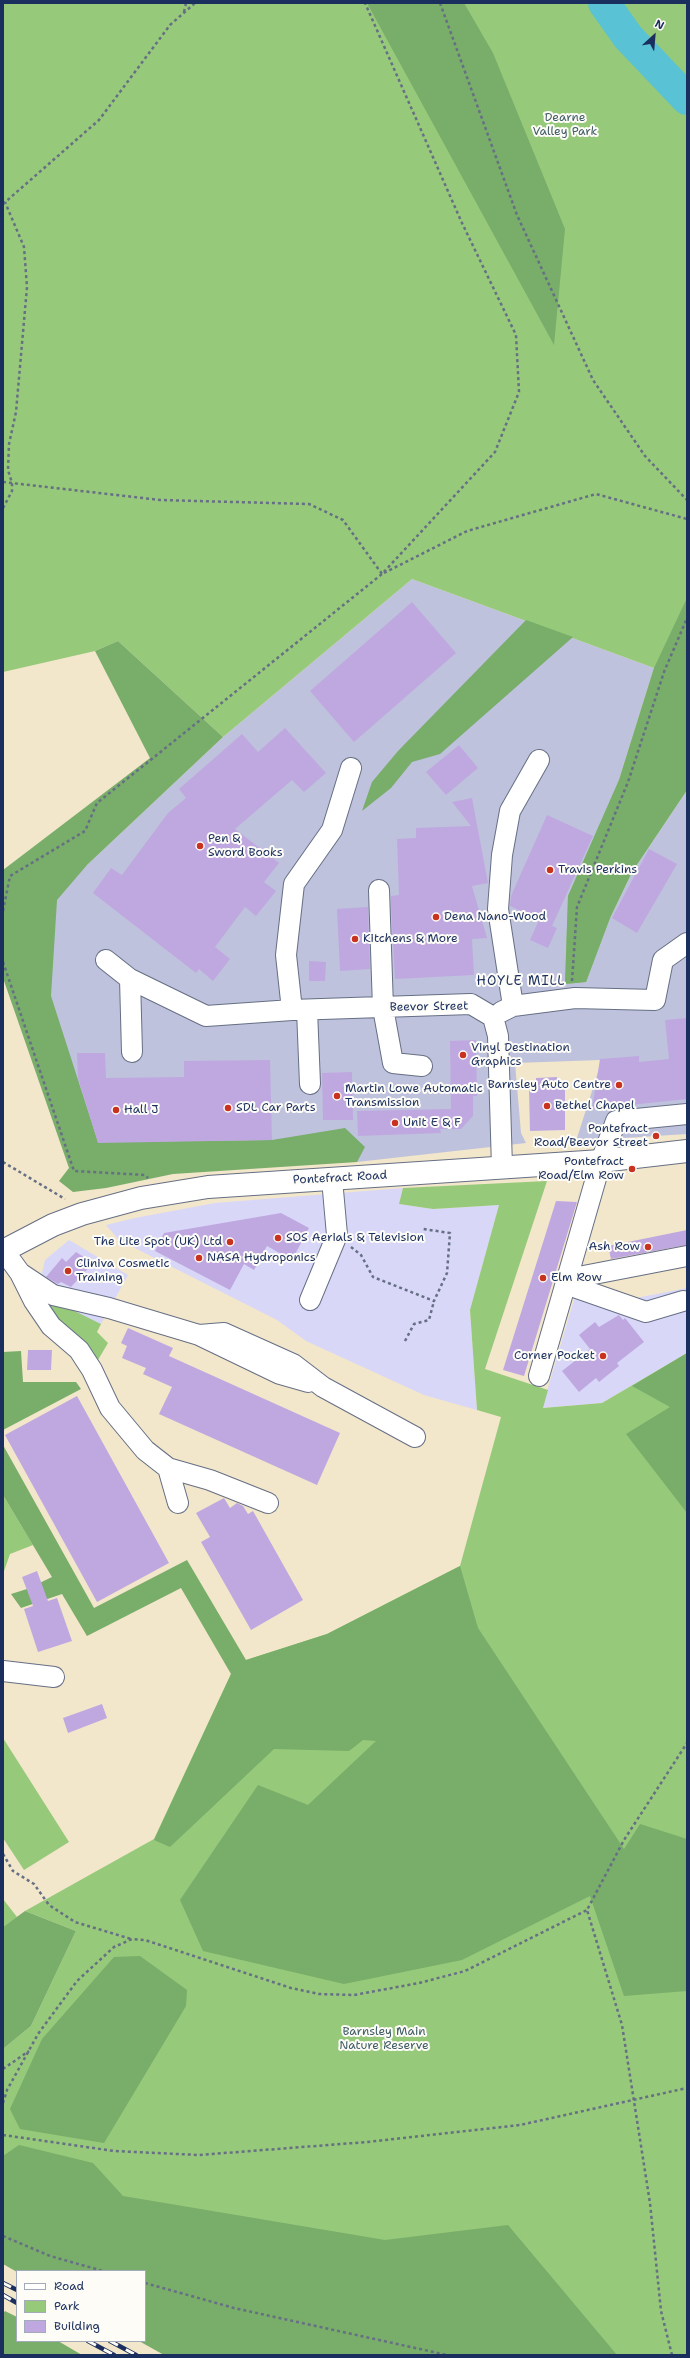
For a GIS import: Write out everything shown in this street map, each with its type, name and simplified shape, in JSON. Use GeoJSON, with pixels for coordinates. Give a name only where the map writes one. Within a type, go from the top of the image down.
{"type":"FeatureCollection","features":[{"type":"Feature","properties":{"kind":"highway","name":"Pontefract Road"},"geometry":{"type":"LineString","coordinates":[[3,1251],[53,1226],[82,1214],[141,1198],[208,1187],[600,1161],[687,1152]]}},
{"type":"Feature","properties":{"kind":"street"},"geometry":{"type":"LineString","coordinates":[[513,1006],[498,909],[502,855],[510,811],[539,760]]}},
{"type":"Feature","properties":{"kind":"street"},"geometry":{"type":"LineString","coordinates":[[310,1084],[300,1010],[286,955],[294,884],[332,830],[351,768]]}},
{"type":"Feature","properties":{"kind":"street"},"geometry":{"type":"LineString","coordinates":[[379,890],[383,1008],[393,1063],[422,1066]]}},
{"type":"Feature","properties":{"kind":"street"},"geometry":{"type":"LineString","coordinates":[[502,1167],[498,1036],[493,1018],[513,1006],[571,998],[655,1000],[663,960],[687,943]]}},
{"type":"Feature","properties":{"kind":"street","name":"Beevor Street"},"geometry":{"type":"LineString","coordinates":[[106,960],[130,979],[206,1016],[236,1016],[300,1010],[471,1004],[493,1018]]}},
{"type":"Feature","properties":{"kind":"street"},"geometry":{"type":"LineString","coordinates":[[130,979],[132,1052]]}},
{"type":"Feature","properties":{"kind":"street"},"geometry":{"type":"LineString","coordinates":[[539,1376],[568,1279],[600,1161],[616,1121],[687,1114]]}},
{"type":"Feature","properties":{"kind":"street"},"geometry":{"type":"LineString","coordinates":[[310,1300],[337,1235],[332,1179]]}},
{"type":"Feature","properties":{"kind":"street"},"geometry":{"type":"LineString","coordinates":[[3,1251],[20,1273],[34,1301],[51,1326],[79,1350],[92,1370],[110,1408],[145,1450],[168,1468],[210,1480],[268,1503]]}},
{"type":"Feature","properties":{"kind":"street"},"geometry":{"type":"LineString","coordinates":[[568,1279],[687,1256]]}},
{"type":"Feature","properties":{"kind":"street"},"geometry":{"type":"LineString","coordinates":[[20,1273],[53,1295],[109,1308],[199,1335],[224,1332],[293,1364],[323,1387],[415,1437]]}},
{"type":"Feature","properties":{"kind":"street"},"geometry":{"type":"LineString","coordinates":[[568,1279],[577,1288],[646,1312],[683,1301]]}},
{"type":"Feature","properties":{"kind":"street"},"geometry":{"type":"LineString","coordinates":[[168,1468],[178,1503]]}},
{"type":"Feature","properties":{"kind":"street"},"geometry":{"type":"LineString","coordinates":[[3,1672],[54,1677]]}},
{"type":"Feature","properties":{"kind":"path"},"geometry":{"type":"LineString","coordinates":[[184,13],[186,3]]}},
{"type":"Feature","properties":{"kind":"path"},"geometry":{"type":"LineString","coordinates":[[3,508],[12,491],[12,484],[8,470],[9,444],[16,412],[27,287],[24,247],[4,203],[99,120],[170,25],[195,3]]}},
{"type":"Feature","properties":{"kind":"path"},"geometry":{"type":"LineString","coordinates":[[3,911],[10,876],[85,832],[97,803],[382,574],[495,452],[518,392],[516,335],[462,223],[366,3]]}},
{"type":"Feature","properties":{"kind":"path"},"geometry":{"type":"LineString","coordinates":[[440,3],[517,215],[593,380],[645,456],[687,500]]}},
{"type":"Feature","properties":{"kind":"path"},"geometry":{"type":"LineString","coordinates":[[3,482],[160,500],[309,504],[343,520],[382,574]]}},
{"type":"Feature","properties":{"kind":"path"},"geometry":{"type":"LineString","coordinates":[[382,574],[467,530],[596,494],[687,519]]}},
{"type":"Feature","properties":{"kind":"path"},"geometry":{"type":"LineString","coordinates":[[571,998],[576,906],[628,782],[664,672],[687,618]]}},
{"type":"Feature","properties":{"kind":"path"},"geometry":{"type":"LineString","coordinates":[[3,962],[74,1171],[145,1175],[165,1194]]}},
{"type":"Feature","properties":{"kind":"path"},"geometry":{"type":"LineString","coordinates":[[3,1162],[60,1196],[82,1214]]}},
{"type":"Feature","properties":{"kind":"path"},"geometry":{"type":"LineString","coordinates":[[405,1341],[414,1324],[429,1320],[434,1301],[447,1273],[450,1233],[423,1229]]}},
{"type":"Feature","properties":{"kind":"path"},"geometry":{"type":"LineString","coordinates":[[337,1235],[361,1255],[373,1277],[434,1301]]}},
{"type":"Feature","properties":{"kind":"path"},"geometry":{"type":"LineString","coordinates":[[3,1854],[14,1871],[34,1884],[49,1905],[75,1922],[132,1939],[145,1940],[291,1988],[319,1994],[354,1995],[419,1983],[465,1971],[587,1910],[624,1840],[687,1743]]}},
{"type":"Feature","properties":{"kind":"path"},"geometry":{"type":"LineString","coordinates":[[587,1910],[622,2025],[650,2203],[662,2311],[672,2355]]}},
{"type":"Feature","properties":{"kind":"path"},"geometry":{"type":"LineString","coordinates":[[3,2104],[7,2090],[38,2034],[77,1981],[114,1947],[132,1939]]}},
{"type":"Feature","properties":{"kind":"path"},"geometry":{"type":"LineString","coordinates":[[3,2069],[29,2050]]}},
{"type":"Feature","properties":{"kind":"path"},"geometry":{"type":"LineString","coordinates":[[3,2135],[114,2151],[198,2155],[367,2142],[520,2125],[634,2101],[687,2088]]}},
{"type":"Feature","properties":{"kind":"path"},"geometry":{"type":"LineString","coordinates":[[3,2236],[50,2256],[99,2270]]}},
{"type":"Feature","properties":{"kind":"path"},"geometry":{"type":"LineString","coordinates":[[146,2283],[234,2308],[447,2355]]}},
{"type":"Feature","properties":{"kind":"shaded area"},"geometry":{"type":"Polygon","coordinates":[[[412,579],[654,668],[619,780],[610,918],[632,872],[687,790],[687,1134],[576,1141],[600,1066],[600,1060],[515,1063],[521,1133],[526,1143],[357,1162],[100,1168],[38,994],[34,892],[87,865],[223,737],[412,579]]]}},
{"type":"Feature","properties":{"kind":"shaded area"},"geometry":{"type":"Polygon","coordinates":[[[403,1188],[399,1204],[433,1209],[499,1205],[470,1310],[477,1410],[424,1395],[306,1341],[277,1320],[119,1240],[106,1225],[215,1203],[403,1188]]]}},
{"type":"Feature","properties":{"kind":"shaded area"},"geometry":{"type":"Polygon","coordinates":[[[69,1240],[128,1275],[101,1324],[37,1294],[45,1260],[69,1240]]]}},
{"type":"Feature","properties":{"kind":"shaded area"},"geometry":{"type":"Polygon","coordinates":[[[579,1283],[636,1298],[687,1288],[687,1353],[602,1403],[542,1408],[579,1283]]]}},
{"type":"Feature","properties":{"kind":"green space","name":"Dearne Valley Park"},"geometry":{"type":"Polygon","coordinates":[[[3,3],[687,3],[687,790],[632,872],[610,918],[586,982],[565,984],[568,896],[619,780],[654,668],[412,579],[223,737],[118,641],[95,651],[3,672],[3,3]]]}},
{"type":"Feature","properties":{"kind":"green space"},"geometry":{"type":"Polygon","coordinates":[[[367,3],[464,3],[493,53],[565,229],[554,345],[367,3]]]}},
{"type":"Feature","properties":{"kind":"green space"},"geometry":{"type":"Polygon","coordinates":[[[687,598],[687,790],[632,872],[610,918],[586,982],[565,984],[568,896],[619,780],[654,668],[687,598]]]}},
{"type":"Feature","properties":{"kind":"green space"},"geometry":{"type":"Polygon","coordinates":[[[526,620],[573,637],[440,754],[412,762],[391,788],[362,811],[372,782],[398,751],[526,620]]]}},
{"type":"Feature","properties":{"kind":"green space"},"geometry":{"type":"Polygon","coordinates":[[[118,641],[223,737],[87,865],[57,900],[51,996],[98,1142],[272,1140],[345,1128],[365,1147],[357,1162],[173,1174],[106,1188],[73,1192],[59,1181],[69,1168],[3,978],[3,870],[150,758],[95,651],[118,641]]]}},
{"type":"Feature","properties":{"kind":"green space","name":"Barnsley Main Nature Reserve"},"geometry":{"type":"Polygon","coordinates":[[[547,1181],[485,1369],[548,1390],[543,1408],[602,1403],[687,1353],[687,2355],[407,2355],[146,2271],[146,2270],[3,2244],[3,2049],[31,2026],[76,1931],[25,1911],[154,1839],[231,1674],[246,1660],[327,1634],[460,1566],[501,1417],[477,1410],[470,1310],[499,1205],[433,1209],[399,1204],[403,1188],[547,1181]]]}},
{"type":"Feature","properties":{"kind":"green space"},"geometry":{"type":"Polygon","coordinates":[[[42,1295],[101,1324],[97,1332],[108,1343],[95,1365],[58,1324],[42,1295]]]}},
{"type":"Feature","properties":{"kind":"green space"},"geometry":{"type":"Polygon","coordinates":[[[21,1351],[23,1382],[76,1382],[81,1389],[3,1430],[3,1352],[21,1351]]]}},
{"type":"Feature","properties":{"kind":"green space"},"geometry":{"type":"Polygon","coordinates":[[[687,1353],[687,1513],[626,1434],[670,1407],[632,1386],[687,1353]]]}},
{"type":"Feature","properties":{"kind":"green space"},"geometry":{"type":"Polygon","coordinates":[[[3,1445],[94,1608],[187,1560],[246,1660],[327,1634],[460,1566],[478,1628],[624,1849],[640,1824],[687,1839],[687,1991],[624,1996],[590,1896],[462,1960],[344,1984],[203,1951],[180,1900],[258,1785],[308,1805],[376,1741],[363,1740],[349,1751],[274,1749],[170,1847],[154,1840],[231,1674],[181,1588],[87,1636],[62,1594],[21,1608],[11,1594],[27,1589],[52,1577],[3,1495],[3,1445]]]}},
{"type":"Feature","properties":{"kind":"green space"},"geometry":{"type":"Polygon","coordinates":[[[3,1495],[33,1545],[10,1554],[3,1574],[3,1495]]]}},
{"type":"Feature","properties":{"kind":"green space"},"geometry":{"type":"Polygon","coordinates":[[[3,1738],[69,1842],[24,1870],[3,1838],[3,1738]]]}},
{"type":"Feature","properties":{"kind":"green space"},"geometry":{"type":"Polygon","coordinates":[[[3,1899],[17,1917],[3,1927],[3,1899]]]}},
{"type":"Feature","properties":{"kind":"green space"},"geometry":{"type":"Polygon","coordinates":[[[25,1911],[76,1931],[31,2026],[3,2049],[3,1927],[25,1911]]]}},
{"type":"Feature","properties":{"kind":"green space"},"geometry":{"type":"Polygon","coordinates":[[[140,1956],[187,1990],[186,2006],[104,2143],[20,2129],[10,2109],[42,2039],[114,1957],[140,1956]]]}},
{"type":"Feature","properties":{"kind":"green space"},"geometry":{"type":"Polygon","coordinates":[[[19,2145],[93,2163],[123,2196],[385,2240],[508,2225],[617,2355],[164,2355],[141,2342],[146,2342],[146,2270],[16,2270],[16,2271],[3,2264],[3,2156],[19,2145]]]}},
{"type":"Feature","properties":{"kind":"green space"},"geometry":{"type":"Polygon","coordinates":[[[5,2311],[16,2316],[16,2342],[60,2342],[82,2355],[3,2355],[3,2314],[5,2311]]]}},
{"type":"Feature","properties":{"kind":"building"},"geometry":{"type":"Polygon","coordinates":[[[412,602],[456,653],[354,742],[310,691],[412,602]]]}},
{"type":"Feature","properties":{"kind":"building","name":"Pen & Sword Books"},"geometry":{"type":"Polygon","coordinates":[[[285,728],[326,773],[304,792],[292,780],[235,829],[279,863],[264,882],[276,891],[256,916],[245,907],[215,947],[230,959],[213,981],[199,969],[196,973],[93,893],[111,868],[122,875],[168,813],[186,798],[179,789],[242,734],[258,752],[285,728]]]}},
{"type":"Feature","properties":{"kind":"building"},"geometry":{"type":"Polygon","coordinates":[[[459,745],[478,768],[446,795],[426,772],[459,745]]]}},
{"type":"Feature","properties":{"kind":"building"},"geometry":{"type":"Polygon","coordinates":[[[472,798],[488,883],[472,886],[487,938],[472,939],[474,975],[395,979],[391,896],[399,895],[397,839],[416,838],[416,828],[471,826],[452,802],[472,798]]]}},
{"type":"Feature","properties":{"kind":"building","name":"Travis Perkins"},"geometry":{"type":"Polygon","coordinates":[[[547,815],[593,836],[552,926],[557,928],[548,948],[530,940],[539,920],[510,906],[511,896],[547,815]]]}},
{"type":"Feature","properties":{"kind":"building"},"geometry":{"type":"Polygon","coordinates":[[[649,849],[677,864],[637,933],[612,918],[649,849]]]}},
{"type":"Feature","properties":{"kind":"building","name":"Kitchens & More"},"geometry":{"type":"Polygon","coordinates":[[[368,907],[370,969],[340,971],[337,909],[368,907]]]}},
{"type":"Feature","properties":{"kind":"building"},"geometry":{"type":"Polygon","coordinates":[[[309,961],[326,962],[325,981],[309,981],[309,961]]]}},
{"type":"Feature","properties":{"kind":"building"},"geometry":{"type":"Polygon","coordinates":[[[687,1018],[687,1099],[592,1109],[600,1059],[639,1056],[639,1062],[669,1059],[665,1020],[687,1018]]]}},
{"type":"Feature","properties":{"kind":"building"},"geometry":{"type":"Polygon","coordinates":[[[476,1040],[477,1096],[473,1096],[473,1116],[461,1129],[440,1129],[441,1133],[358,1136],[357,1111],[451,1109],[450,1041],[476,1040]]]}},
{"type":"Feature","properties":{"kind":"building"},"geometry":{"type":"Polygon","coordinates":[[[77,1053],[105,1053],[106,1078],[184,1077],[184,1061],[270,1060],[272,1140],[98,1143],[78,1078],[77,1053]]]}},
{"type":"Feature","properties":{"kind":"building","name":"Martin Lowe Automatic Transmission"},"geometry":{"type":"Polygon","coordinates":[[[352,1072],[353,1120],[323,1120],[322,1073],[352,1072]]]}},
{"type":"Feature","properties":{"kind":"building","name":"Bethel Chapel"},"geometry":{"type":"Polygon","coordinates":[[[557,1077],[558,1088],[565,1088],[565,1130],[530,1131],[529,1088],[536,1087],[536,1078],[557,1077]]]}},
{"type":"Feature","properties":{"kind":"building","name":"Elm Row"},"geometry":{"type":"Polygon","coordinates":[[[556,1201],[577,1202],[524,1376],[503,1370],[556,1201]]]}},
{"type":"Feature","properties":{"kind":"building"},"geometry":{"type":"Polygon","coordinates":[[[281,1213],[309,1228],[292,1260],[267,1246],[254,1270],[244,1264],[230,1290],[155,1251],[164,1233],[281,1213]]]}},
{"type":"Feature","properties":{"kind":"building","name":"Ash Row"},"geometry":{"type":"Polygon","coordinates":[[[687,1230],[687,1245],[611,1259],[608,1246],[687,1230]]]}},
{"type":"Feature","properties":{"kind":"building","name":"Cliniva Cosmetic Training"},"geometry":{"type":"Polygon","coordinates":[[[76,1252],[93,1263],[71,1287],[61,1282],[58,1284],[46,1277],[62,1258],[66,1262],[76,1252]]]}},
{"type":"Feature","properties":{"kind":"building","name":"Corner Pocket"},"geometry":{"type":"Polygon","coordinates":[[[619,1315],[623,1320],[625,1318],[644,1342],[617,1363],[619,1366],[599,1382],[596,1378],[579,1392],[562,1371],[590,1349],[579,1335],[595,1322],[599,1327],[619,1315]]]}},
{"type":"Feature","properties":{"kind":"building"},"geometry":{"type":"Polygon","coordinates":[[[128,1328],[173,1348],[169,1356],[340,1433],[317,1485],[159,1414],[172,1387],[143,1374],[146,1368],[122,1358],[127,1346],[121,1343],[128,1328]]]}},
{"type":"Feature","properties":{"kind":"building"},"geometry":{"type":"Polygon","coordinates":[[[28,1350],[52,1350],[51,1370],[27,1370],[28,1350]]]}},
{"type":"Feature","properties":{"kind":"building"},"geometry":{"type":"Polygon","coordinates":[[[77,1396],[169,1563],[97,1602],[5,1435],[77,1396]]]}},
{"type":"Feature","properties":{"kind":"building"},"geometry":{"type":"Polygon","coordinates":[[[224,1498],[230,1508],[237,1503],[243,1506],[248,1514],[253,1511],[303,1600],[251,1630],[201,1542],[210,1537],[196,1513],[224,1498]]]}},
{"type":"Feature","properties":{"kind":"building"},"geometry":{"type":"Polygon","coordinates":[[[37,1571],[48,1601],[57,1598],[72,1641],[38,1652],[24,1609],[33,1606],[22,1577],[37,1571]]]}},
{"type":"Feature","properties":{"kind":"building"},"geometry":{"type":"Polygon","coordinates":[[[102,1704],[107,1718],[68,1733],[63,1718],[102,1704]]]}},
{"type":"Feature","properties":{"kind":"waterway"},"geometry":{"type":"LineString","coordinates":[[604,3],[628,37],[687,99]]}},
{"type":"Feature","properties":{"kind":"railway"},"geometry":{"type":"LineString","coordinates":[[3,2283],[16,2290]]}},
{"type":"Feature","properties":{"kind":"railway"},"geometry":{"type":"LineString","coordinates":[[3,2295],[16,2302]]}},
{"type":"Feature","properties":{"kind":"railway"},"geometry":{"type":"LineString","coordinates":[[90,2342],[114,2355]]}},
{"type":"Feature","properties":{"kind":"railway"},"geometry":{"type":"LineString","coordinates":[[112,2342],[136,2355]]}},
{"type":"Feature","properties":{"kind":"place","name":"Pen & Sword Books"},"geometry":{"type":"Point","coordinates":[200,846]}},
{"type":"Feature","properties":{"kind":"place","name":"Travis Perkins"},"geometry":{"type":"Point","coordinates":[550,870]}},
{"type":"Feature","properties":{"kind":"place","name":"Dena Nano-Wood"},"geometry":{"type":"Point","coordinates":[436,917]}},
{"type":"Feature","properties":{"kind":"place","name":"Kitchens & More"},"geometry":{"type":"Point","coordinates":[355,939]}},
{"type":"Feature","properties":{"kind":"place","name":"Vinyl Destination Graphics"},"geometry":{"type":"Point","coordinates":[463,1055]}},
{"type":"Feature","properties":{"kind":"place","name":"Barnsley Auto Centre"},"geometry":{"type":"Point","coordinates":[619,1085]}},
{"type":"Feature","properties":{"kind":"place","name":"Martin Lowe Automatic Transmission"},"geometry":{"type":"Point","coordinates":[337,1096]}},
{"type":"Feature","properties":{"kind":"place","name":"Bethel Chapel"},"geometry":{"type":"Point","coordinates":[547,1106]}},
{"type":"Feature","properties":{"kind":"place","name":"SDL Car Parts"},"geometry":{"type":"Point","coordinates":[228,1108]}},
{"type":"Feature","properties":{"kind":"place","name":"Hall J"},"geometry":{"type":"Point","coordinates":[116,1110]}},
{"type":"Feature","properties":{"kind":"place","name":"Unit E & F"},"geometry":{"type":"Point","coordinates":[395,1123]}},
{"type":"Feature","properties":{"kind":"place","name":"Pontefract Road/Beevor Street"},"geometry":{"type":"Point","coordinates":[656,1136]}},
{"type":"Feature","properties":{"kind":"place","name":"Pontefract Road/Elm Row"},"geometry":{"type":"Point","coordinates":[632,1169]}},
{"type":"Feature","properties":{"kind":"place","name":"SOS Aerials & Television"},"geometry":{"type":"Point","coordinates":[278,1238]}},
{"type":"Feature","properties":{"kind":"place","name":"The Lite Spot (UK) Ltd"},"geometry":{"type":"Point","coordinates":[230,1242]}},
{"type":"Feature","properties":{"kind":"place","name":"Ash Row"},"geometry":{"type":"Point","coordinates":[648,1247]}},
{"type":"Feature","properties":{"kind":"place","name":"NASA Hydroponics"},"geometry":{"type":"Point","coordinates":[199,1258]}},
{"type":"Feature","properties":{"kind":"place","name":"Cliniva Cosmetic Training"},"geometry":{"type":"Point","coordinates":[68,1271]}},
{"type":"Feature","properties":{"kind":"place","name":"Elm Row"},"geometry":{"type":"Point","coordinates":[543,1278]}},
{"type":"Feature","properties":{"kind":"place","name":"Corner Pocket"},"geometry":{"type":"Point","coordinates":[603,1356]}},
{"type":"Feature","properties":{"kind":"district","name":"HOYLE MILL"},"geometry":{"type":"Point","coordinates":[521,982]}}]}
